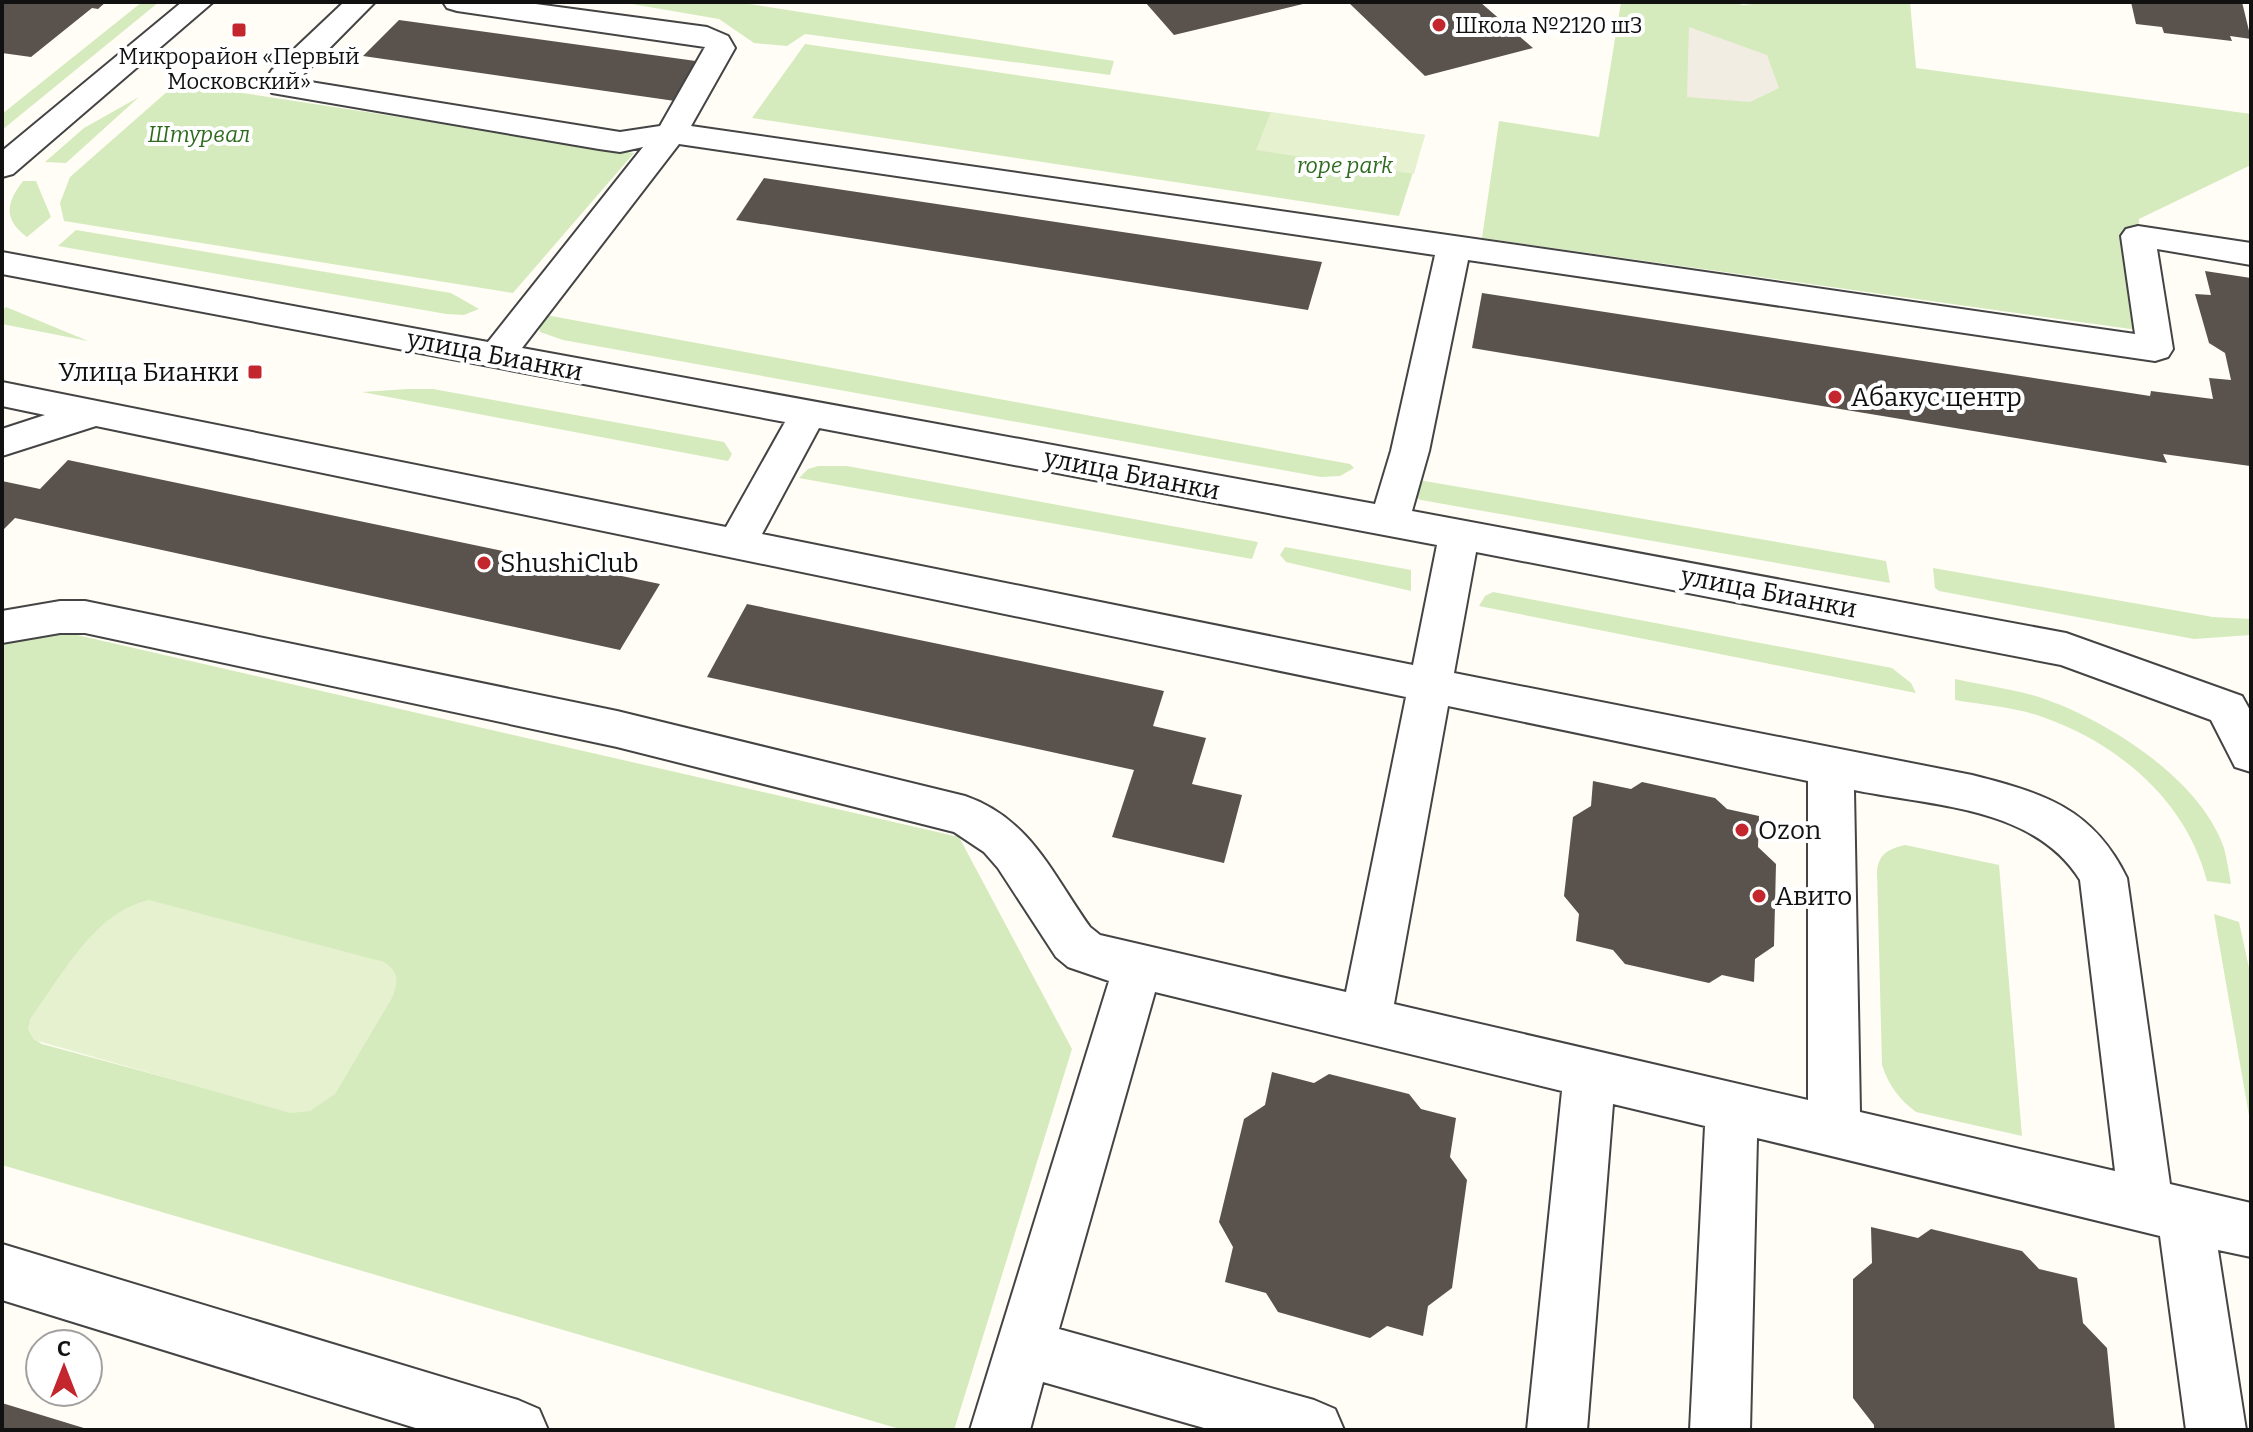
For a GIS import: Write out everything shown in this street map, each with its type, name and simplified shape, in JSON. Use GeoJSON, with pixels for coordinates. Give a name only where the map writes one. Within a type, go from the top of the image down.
{"type":"FeatureCollection","features":[{"type":"Feature","properties":{"kind":"street"},"geometry":{"type":"LineString","coordinates":[[2,167],[199,2]]}},
{"type":"Feature","properties":{"kind":"street"},"geometry":{"type":"LineString","coordinates":[[361,2],[283,76],[283,87],[599,140],[620,142],[671,133],[2155,349],[2138,236],[2251,254]]}},
{"type":"Feature","properties":{"kind":"street"},"geometry":{"type":"LineString","coordinates":[[457,2],[707,36],[718,42],[719,55],[671,133],[497,355]]}},
{"type":"Feature","properties":{"kind":"street"},"geometry":{"type":"LineString","coordinates":[[1389,522],[1410,451],[1454,246]]}},
{"type":"Feature","properties":{"kind":"street","name":"улица Бианки"},"geometry":{"type":"LineString","coordinates":[[2,263],[2066,649],[2239,700]]}},
{"type":"Feature","properties":{"kind":"street"},"geometry":{"type":"LineString","coordinates":[[2,394],[2006,803],[2044,817],[2065,830],[2089,853],[2103,878],[2166,1210],[2216,1430]]}},
{"type":"Feature","properties":{"kind":"street"},"geometry":{"type":"LineString","coordinates":[[2,443],[94,413]]}},
{"type":"Feature","properties":{"kind":"street"},"geometry":{"type":"LineString","coordinates":[[737,544],[808,413]]}},
{"type":"Feature","properties":{"kind":"street"},"geometry":{"type":"LineString","coordinates":[[1366,1020],[1459,534]]}},
{"type":"Feature","properties":{"kind":"street"},"geometry":{"type":"LineString","coordinates":[[2,627],[51,618],[85,617],[617,729],[965,815],[995,832],[1011,848],[1073,942],[1085,952],[2251,1230]]}},
{"type":"Feature","properties":{"kind":"street"},"geometry":{"type":"LineString","coordinates":[[2239,700],[2251,754]]}},
{"type":"Feature","properties":{"kind":"street"},"geometry":{"type":"LineString","coordinates":[[1831,767],[1834,1133]]}},
{"type":"Feature","properties":{"kind":"street"},"geometry":{"type":"LineString","coordinates":[[1000,1430],[1138,966]]}},
{"type":"Feature","properties":{"kind":"street"},"geometry":{"type":"LineString","coordinates":[[1557,1430],[1590,1074]]}},
{"type":"Feature","properties":{"kind":"street"},"geometry":{"type":"LineString","coordinates":[[1720,1430],[1732,1108]]}},
{"type":"Feature","properties":{"kind":"street"},"geometry":{"type":"LineString","coordinates":[[2,1272],[518,1430]]}},
{"type":"Feature","properties":{"kind":"street"},"geometry":{"type":"LineString","coordinates":[[1025,1348],[1314,1430]]}},
{"type":"Feature","properties":{"kind":"green space"},"geometry":{"type":"Polygon","coordinates":[[[142,2],[159,2],[2,130],[2,114],[142,2]]]}},
{"type":"Feature","properties":{"kind":"green space"},"geometry":{"type":"Polygon","coordinates":[[[620,2],[736,2],[1114,61],[1110,75],[805,34],[787,46],[754,43],[719,19],[620,2]]]}},
{"type":"Feature","properties":{"kind":"green space"},"geometry":{"type":"Polygon","coordinates":[[[1621,2],[1736,2],[1742,5],[1775,2],[1910,2],[1916,68],[2251,114],[2251,165],[2139,219],[2138,236],[2152,332],[1482,238],[1499,121],[1599,137],[1621,2]]]}},
{"type":"Feature","properties":{"kind":"green space","name":"rope park"},"geometry":{"type":"Polygon","coordinates":[[[805,44],[1425,135],[1399,216],[752,118],[805,44]]]}},
{"type":"Feature","properties":{"kind":"green space","name":"Штурвал"},"geometry":{"type":"Polygon","coordinates":[[[177,83],[634,153],[513,293],[64,221],[60,203],[70,177],[177,83]]]}},
{"type":"Feature","properties":{"kind":"green space"},"geometry":{"type":"Polygon","coordinates":[[[139,97],[66,163],[45,162],[84,128],[139,97]]]}},
{"type":"Feature","properties":{"kind":"green space"},"geometry":{"type":"Polygon","coordinates":[[[1271,112],[1425,135],[1414,174],[1256,150],[1271,112]]]}},
{"type":"Feature","properties":{"kind":"green space"},"geometry":{"type":"Polygon","coordinates":[[[23,181],[36,181],[51,217],[27,237],[14,224],[10,210],[13,196],[23,181]]]}},
{"type":"Feature","properties":{"kind":"green space"},"geometry":{"type":"Polygon","coordinates":[[[76,230],[451,293],[479,309],[464,315],[446,314],[58,246],[76,230]]]}},
{"type":"Feature","properties":{"kind":"green space"},"geometry":{"type":"Polygon","coordinates":[[[6,307],[88,341],[2,324],[2,311],[6,307]]]}},
{"type":"Feature","properties":{"kind":"green space"},"geometry":{"type":"Polygon","coordinates":[[[546,315],[1350,464],[1354,468],[1340,476],[1321,477],[563,340],[540,332],[539,325],[546,315]]]}},
{"type":"Feature","properties":{"kind":"green space"},"geometry":{"type":"Polygon","coordinates":[[[433,389],[724,442],[732,454],[728,461],[362,392],[433,389]]]}},
{"type":"Feature","properties":{"kind":"green space"},"geometry":{"type":"Polygon","coordinates":[[[847,466],[1258,542],[1252,559],[799,478],[808,469],[847,466]]]}},
{"type":"Feature","properties":{"kind":"green space"},"geometry":{"type":"Polygon","coordinates":[[[1413,479],[1886,561],[1890,583],[1421,500],[1412,496],[1413,479]]]}},
{"type":"Feature","properties":{"kind":"green space"},"geometry":{"type":"Polygon","coordinates":[[[1285,547],[1411,570],[1411,591],[1286,562],[1280,555],[1285,547]]]}},
{"type":"Feature","properties":{"kind":"green space"},"geometry":{"type":"Polygon","coordinates":[[[1933,568],[2213,617],[2251,619],[2251,635],[2194,639],[1939,591],[1935,588],[1933,568]]]}},
{"type":"Feature","properties":{"kind":"green space"},"geometry":{"type":"Polygon","coordinates":[[[1493,592],[1892,668],[1911,683],[1916,693],[1479,606],[1485,596],[1493,592]]]}},
{"type":"Feature","properties":{"kind":"green space"},"geometry":{"type":"Polygon","coordinates":[[[51,629],[959,837],[1072,1049],[954,1430],[903,1430],[2,1165],[2,643],[51,629]],[[34,1039],[42,1044],[297,1113],[34,1039]]]}},
{"type":"Feature","properties":{"kind":"green space"},"geometry":{"type":"Polygon","coordinates":[[[1955,679],[2029,694],[2065,707],[2147,754],[2194,798],[2212,822],[2224,848],[2231,884],[2207,881],[2183,825],[2145,778],[2122,759],[2096,742],[2040,716],[1955,700],[1955,679]]]}},
{"type":"Feature","properties":{"kind":"green space"},"geometry":{"type":"Polygon","coordinates":[[[1905,845],[1999,865],[2022,1136],[1916,1112],[1895,1092],[1885,1073],[1882,1065],[1877,871],[1886,853],[1905,845]]]}},
{"type":"Feature","properties":{"kind":"green space"},"geometry":{"type":"Polygon","coordinates":[[[149,900],[384,962],[393,970],[396,987],[392,998],[335,1094],[310,1111],[290,1113],[34,1040],[28,1030],[30,1019],[81,948],[112,918],[129,907],[149,900]]]}},
{"type":"Feature","properties":{"kind":"green space"},"geometry":{"type":"Polygon","coordinates":[[[2214,914],[2239,922],[2251,977],[2251,1127],[2214,914]]]}},
{"type":"Feature","properties":{"kind":"shaded area"},"geometry":{"type":"Polygon","coordinates":[[[1689,27],[1767,55],[1779,88],[1750,102],[1687,97],[1689,27]]]}},
{"type":"Feature","properties":{"kind":"building"},"geometry":{"type":"Polygon","coordinates":[[[2,2],[106,2],[98,9],[92,8],[31,57],[2,53],[2,2]]]}},
{"type":"Feature","properties":{"kind":"building"},"geometry":{"type":"Polygon","coordinates":[[[1145,2],[1306,2],[1307,3],[1174,35],[1145,2]]]}},
{"type":"Feature","properties":{"kind":"building","name":"Школа №2120 ш3"},"geometry":{"type":"Polygon","coordinates":[[[1348,2],[1480,2],[1533,48],[1425,76],[1348,2]]]}},
{"type":"Feature","properties":{"kind":"building"},"geometry":{"type":"Polygon","coordinates":[[[2131,2],[2242,2],[2251,39],[2230,36],[2232,41],[2164,33],[2162,27],[2136,24],[2131,2]]]}},
{"type":"Feature","properties":{"kind":"building"},"geometry":{"type":"Polygon","coordinates":[[[399,20],[703,62],[675,101],[363,56],[399,20]]]}},
{"type":"Feature","properties":{"kind":"building"},"geometry":{"type":"Polygon","coordinates":[[[764,178],[1322,262],[1308,310],[736,220],[764,178]]]}},
{"type":"Feature","properties":{"kind":"building"},"geometry":{"type":"Polygon","coordinates":[[[2205,271],[2251,278],[2250,466],[2163,454],[2167,463],[1472,348],[1482,293],[2150,396],[2151,391],[2213,399],[2209,378],[2231,380],[2225,353],[2209,343],[2195,294],[2211,295],[2205,271]]]}},
{"type":"Feature","properties":{"kind":"building"},"geometry":{"type":"Polygon","coordinates":[[[68,460],[660,584],[620,650],[15,518],[2,531],[2,481],[40,489],[68,460]]]}},
{"type":"Feature","properties":{"kind":"building"},"geometry":{"type":"Polygon","coordinates":[[[747,604],[1164,691],[1153,726],[1206,738],[1192,784],[1242,795],[1224,863],[1112,837],[1134,770],[707,677],[747,604]]]}},
{"type":"Feature","properties":{"kind":"building"},"geometry":{"type":"Polygon","coordinates":[[[1593,781],[1631,789],[1642,782],[1715,798],[1727,809],[1759,816],[1758,847],[1776,864],[1774,946],[1755,959],[1754,982],[1722,975],[1709,983],[1625,964],[1613,950],[1576,941],[1579,914],[1564,896],[1573,817],[1591,806],[1593,781]]]}},
{"type":"Feature","properties":{"kind":"building"},"geometry":{"type":"Polygon","coordinates":[[[1272,1072],[1314,1083],[1329,1074],[1409,1094],[1421,1109],[1456,1118],[1450,1157],[1467,1180],[1452,1288],[1428,1306],[1423,1336],[1387,1326],[1370,1338],[1278,1312],[1266,1293],[1225,1282],[1233,1247],[1219,1222],[1244,1119],[1265,1105],[1272,1072]]]}},
{"type":"Feature","properties":{"kind":"building"},"geometry":{"type":"Polygon","coordinates":[[[1871,1227],[1918,1238],[1931,1229],[2022,1251],[2039,1269],[2077,1278],[2083,1323],[2107,1348],[2115,1430],[1874,1430],[1874,1425],[1853,1398],[1853,1279],[1872,1263],[1871,1227]]]}},
{"type":"Feature","properties":{"kind":"building"},"geometry":{"type":"Polygon","coordinates":[[[2,1403],[87,1429],[87,1430],[2,1430],[2,1403]]]}},
{"type":"Feature","properties":{"kind":"place","name":"Школа №2120 ш3"},"geometry":{"type":"Point","coordinates":[1439,25]}},
{"type":"Feature","properties":{"kind":"place","name":"Микрорайон «Первый Московский»"},"geometry":{"type":"Point","coordinates":[239,30]}},
{"type":"Feature","properties":{"kind":"place","name":"Улица Бианки"},"geometry":{"type":"Point","coordinates":[255,372]}},
{"type":"Feature","properties":{"kind":"place","name":"Абакус центр"},"geometry":{"type":"Point","coordinates":[1835,397]}},
{"type":"Feature","properties":{"kind":"place","name":"ShushiClub"},"geometry":{"type":"Point","coordinates":[484,563]}},
{"type":"Feature","properties":{"kind":"place","name":"Ozon"},"geometry":{"type":"Point","coordinates":[1742,830]}},
{"type":"Feature","properties":{"kind":"place","name":"Авито"},"geometry":{"type":"Point","coordinates":[1759,896]}}]}
